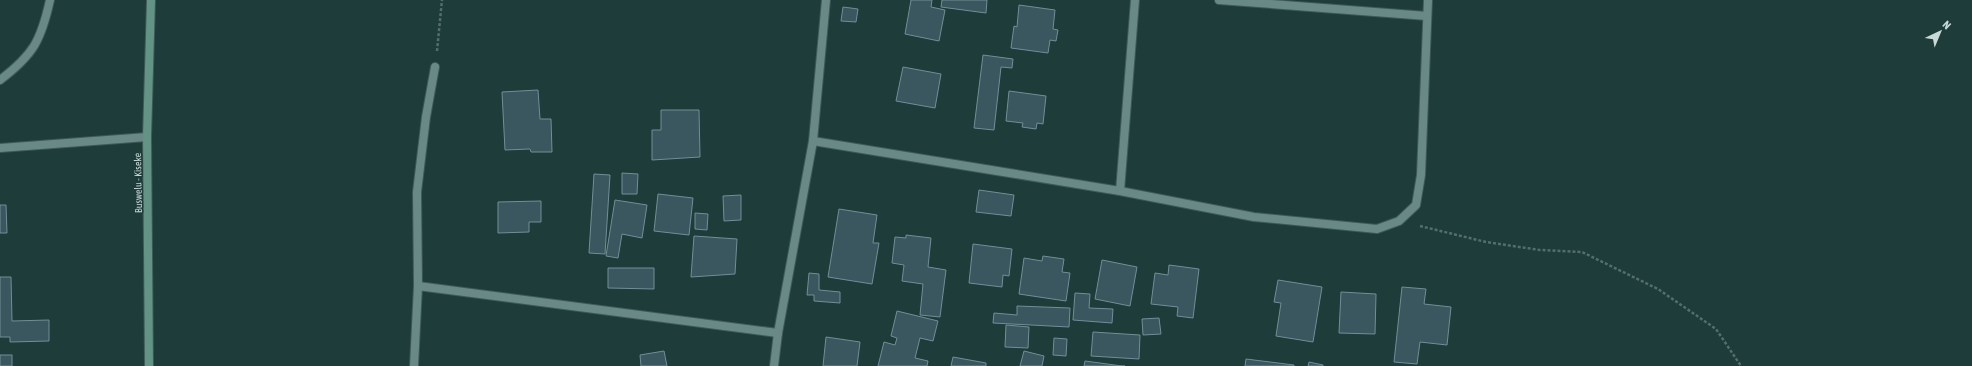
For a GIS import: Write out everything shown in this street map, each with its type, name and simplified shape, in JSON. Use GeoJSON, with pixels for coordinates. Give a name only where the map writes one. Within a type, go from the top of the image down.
{"type":"FeatureCollection","features":[{"type":"Feature","properties":{"kind":"main road","name":"Buswelu - Kiseke"},"geometry":{"type":"LineString","coordinates":[[149,366],[147,137],[152,0]]}},
{"type":"Feature","properties":{"kind":"street"},"geometry":{"type":"LineString","coordinates":[[0,80],[21,64],[34,48],[50,0]]}},
{"type":"Feature","properties":{"kind":"street"},"geometry":{"type":"LineString","coordinates":[[774,366],[778,334],[813,141],[826,0]]}},
{"type":"Feature","properties":{"kind":"street"},"geometry":{"type":"LineString","coordinates":[[1120,191],[1135,0]]}},
{"type":"Feature","properties":{"kind":"street"},"geometry":{"type":"LineString","coordinates":[[1219,0],[1427,16]]}},
{"type":"Feature","properties":{"kind":"street"},"geometry":{"type":"LineString","coordinates":[[813,141],[1120,191],[1254,217],[1377,229],[1398,221],[1416,205],[1421,175],[1428,0]]}},
{"type":"Feature","properties":{"kind":"street"},"geometry":{"type":"LineString","coordinates":[[414,366],[418,286],[417,192],[434,67]]}},
{"type":"Feature","properties":{"kind":"street"},"geometry":{"type":"LineString","coordinates":[[0,148],[147,137]]}},
{"type":"Feature","properties":{"kind":"street"},"geometry":{"type":"LineString","coordinates":[[418,286],[778,334]]}},
{"type":"Feature","properties":{"kind":"path"},"geometry":{"type":"LineString","coordinates":[[434,67],[442,0]]}},
{"type":"Feature","properties":{"kind":"path"},"geometry":{"type":"LineString","coordinates":[[1398,221],[1486,242],[1540,250],[1582,252],[1658,288],[1716,329],[1741,366]]}},
{"type":"Feature","properties":{"kind":"building"},"geometry":{"type":"Polygon","coordinates":[[[911,0],[932,0],[931,7],[945,10],[939,41],[905,34],[911,0]]]}},
{"type":"Feature","properties":{"kind":"building"},"geometry":{"type":"Polygon","coordinates":[[[942,0],[987,0],[986,13],[941,7],[942,0]]]}},
{"type":"Feature","properties":{"kind":"building"},"geometry":{"type":"Polygon","coordinates":[[[1019,5],[1055,10],[1053,29],[1058,30],[1056,41],[1050,40],[1048,53],[1011,48],[1014,26],[1017,27],[1019,5]]]}},
{"type":"Feature","properties":{"kind":"building"},"geometry":{"type":"Polygon","coordinates":[[[843,7],[858,9],[856,22],[841,21],[843,7]]]}},
{"type":"Feature","properties":{"kind":"building"},"geometry":{"type":"Polygon","coordinates":[[[983,55],[1013,59],[1012,68],[1001,67],[994,130],[974,128],[983,55]]]}},
{"type":"Feature","properties":{"kind":"building"},"geometry":{"type":"Polygon","coordinates":[[[903,67],[941,74],[935,108],[896,101],[903,67]]]}},
{"type":"Feature","properties":{"kind":"building"},"geometry":{"type":"Polygon","coordinates":[[[538,90],[540,119],[551,119],[552,152],[531,152],[530,149],[505,150],[502,92],[538,90]]]}},
{"type":"Feature","properties":{"kind":"building"},"geometry":{"type":"Polygon","coordinates":[[[1009,91],[1046,96],[1043,124],[1037,123],[1036,129],[1022,127],[1023,123],[1006,121],[1009,91]]]}},
{"type":"Feature","properties":{"kind":"building"},"geometry":{"type":"Polygon","coordinates":[[[661,110],[699,110],[700,157],[652,160],[652,130],[661,130],[661,110]]]}},
{"type":"Feature","properties":{"kind":"building"},"geometry":{"type":"Polygon","coordinates":[[[622,173],[638,174],[637,194],[622,194],[622,173]]]}},
{"type":"Feature","properties":{"kind":"building"},"geometry":{"type":"Polygon","coordinates":[[[594,174],[610,175],[605,254],[589,253],[594,174]]]}},
{"type":"Feature","properties":{"kind":"building"},"geometry":{"type":"Polygon","coordinates":[[[979,190],[1014,195],[1011,216],[976,212],[979,190]]]}},
{"type":"Feature","properties":{"kind":"building"},"geometry":{"type":"Polygon","coordinates":[[[658,194],[693,198],[689,235],[654,231],[658,194]]]}},
{"type":"Feature","properties":{"kind":"building"},"geometry":{"type":"Polygon","coordinates":[[[741,195],[741,220],[724,221],[723,196],[741,195]]]}},
{"type":"Feature","properties":{"kind":"building"},"geometry":{"type":"Polygon","coordinates":[[[615,200],[647,205],[642,238],[622,234],[618,258],[606,256],[615,200]]]}},
{"type":"Feature","properties":{"kind":"building"},"geometry":{"type":"Polygon","coordinates":[[[541,201],[541,222],[529,222],[529,232],[498,233],[498,202],[541,201]]]}},
{"type":"Feature","properties":{"kind":"building"},"geometry":{"type":"Polygon","coordinates":[[[0,205],[6,205],[7,233],[0,233],[0,205]]]}},
{"type":"Feature","properties":{"kind":"building"},"geometry":{"type":"Polygon","coordinates":[[[839,209],[877,215],[873,243],[879,243],[872,284],[828,277],[839,209]]]}},
{"type":"Feature","properties":{"kind":"building"},"geometry":{"type":"Polygon","coordinates":[[[695,213],[708,214],[707,230],[695,229],[695,213]]]}},
{"type":"Feature","properties":{"kind":"building"},"geometry":{"type":"Polygon","coordinates":[[[906,235],[931,238],[928,267],[946,270],[940,317],[920,315],[923,284],[902,281],[904,265],[892,263],[895,237],[906,238],[906,235]]]}},
{"type":"Feature","properties":{"kind":"building"},"geometry":{"type":"Polygon","coordinates":[[[694,236],[737,239],[735,274],[691,277],[694,236]]]}},
{"type":"Feature","properties":{"kind":"building"},"geometry":{"type":"Polygon","coordinates":[[[973,244],[1012,249],[1009,276],[1003,275],[1002,287],[969,283],[973,244]]]}},
{"type":"Feature","properties":{"kind":"building"},"geometry":{"type":"Polygon","coordinates":[[[1043,256],[1064,259],[1062,272],[1070,273],[1066,301],[1019,294],[1024,258],[1042,261],[1043,256]]]}},
{"type":"Feature","properties":{"kind":"building"},"geometry":{"type":"Polygon","coordinates":[[[1102,260],[1137,267],[1130,306],[1095,299],[1102,260]]]}},
{"type":"Feature","properties":{"kind":"building"},"geometry":{"type":"Polygon","coordinates":[[[1169,265],[1199,269],[1193,318],[1177,316],[1178,307],[1151,304],[1155,273],[1168,275],[1169,265]]]}},
{"type":"Feature","properties":{"kind":"building"},"geometry":{"type":"Polygon","coordinates":[[[608,268],[654,268],[654,289],[608,288],[608,268]]]}},
{"type":"Feature","properties":{"kind":"building"},"geometry":{"type":"Polygon","coordinates":[[[809,273],[819,274],[819,290],[840,292],[840,303],[814,301],[814,295],[807,295],[809,273]]]}},
{"type":"Feature","properties":{"kind":"building"},"geometry":{"type":"Polygon","coordinates":[[[0,277],[11,277],[12,321],[49,320],[49,341],[10,342],[10,337],[0,337],[0,277]]]}},
{"type":"Feature","properties":{"kind":"building"},"geometry":{"type":"Polygon","coordinates":[[[1278,280],[1322,287],[1313,342],[1276,336],[1281,303],[1274,302],[1278,280]]]}},
{"type":"Feature","properties":{"kind":"building"},"geometry":{"type":"Polygon","coordinates":[[[1402,287],[1426,289],[1424,304],[1451,307],[1447,345],[1420,342],[1417,364],[1394,362],[1402,287]]]}},
{"type":"Feature","properties":{"kind":"building"},"geometry":{"type":"Polygon","coordinates":[[[1341,292],[1376,294],[1375,334],[1339,333],[1341,292]]]}},
{"type":"Feature","properties":{"kind":"building"},"geometry":{"type":"Polygon","coordinates":[[[1075,293],[1090,294],[1089,308],[1113,309],[1112,323],[1073,320],[1075,293]]]}},
{"type":"Feature","properties":{"kind":"building"},"geometry":{"type":"Polygon","coordinates":[[[1017,306],[1070,308],[1069,327],[993,323],[994,313],[1017,315],[1017,306]]]}},
{"type":"Feature","properties":{"kind":"building"},"geometry":{"type":"Polygon","coordinates":[[[897,311],[938,321],[933,341],[920,338],[915,358],[928,361],[927,366],[878,366],[884,342],[895,345],[897,338],[891,336],[897,311]]]}},
{"type":"Feature","properties":{"kind":"building"},"geometry":{"type":"Polygon","coordinates":[[[1159,318],[1161,334],[1143,335],[1142,319],[1159,318]]]}},
{"type":"Feature","properties":{"kind":"building"},"geometry":{"type":"Polygon","coordinates":[[[1006,325],[1029,327],[1028,348],[1005,347],[1006,325]]]}},
{"type":"Feature","properties":{"kind":"building"},"geometry":{"type":"Polygon","coordinates":[[[1093,332],[1140,335],[1139,359],[1091,356],[1093,332]]]}},
{"type":"Feature","properties":{"kind":"building"},"geometry":{"type":"Polygon","coordinates":[[[826,337],[860,342],[857,366],[823,366],[826,337]]]}},
{"type":"Feature","properties":{"kind":"building"},"geometry":{"type":"Polygon","coordinates":[[[1054,338],[1067,339],[1066,356],[1053,355],[1054,338]]]}},
{"type":"Feature","properties":{"kind":"building"},"geometry":{"type":"Polygon","coordinates":[[[664,351],[667,366],[641,366],[640,355],[664,351]]]}},
{"type":"Feature","properties":{"kind":"building"},"geometry":{"type":"Polygon","coordinates":[[[1024,351],[1044,356],[1042,366],[1020,366],[1024,351]]]}},
{"type":"Feature","properties":{"kind":"building"},"geometry":{"type":"Polygon","coordinates":[[[0,355],[12,355],[12,366],[0,366],[0,355]]]}},
{"type":"Feature","properties":{"kind":"building"},"geometry":{"type":"Polygon","coordinates":[[[953,357],[986,363],[986,366],[951,366],[953,357]]]}},
{"type":"Feature","properties":{"kind":"building"},"geometry":{"type":"Polygon","coordinates":[[[1246,359],[1294,365],[1294,366],[1245,366],[1246,359]]]}},
{"type":"Feature","properties":{"kind":"building"},"geometry":{"type":"Polygon","coordinates":[[[1085,361],[1122,366],[1084,366],[1085,361]]]}},
{"type":"Feature","properties":{"kind":"building"},"geometry":{"type":"Polygon","coordinates":[[[1309,362],[1323,365],[1323,366],[1308,366],[1309,362]]]}}]}
